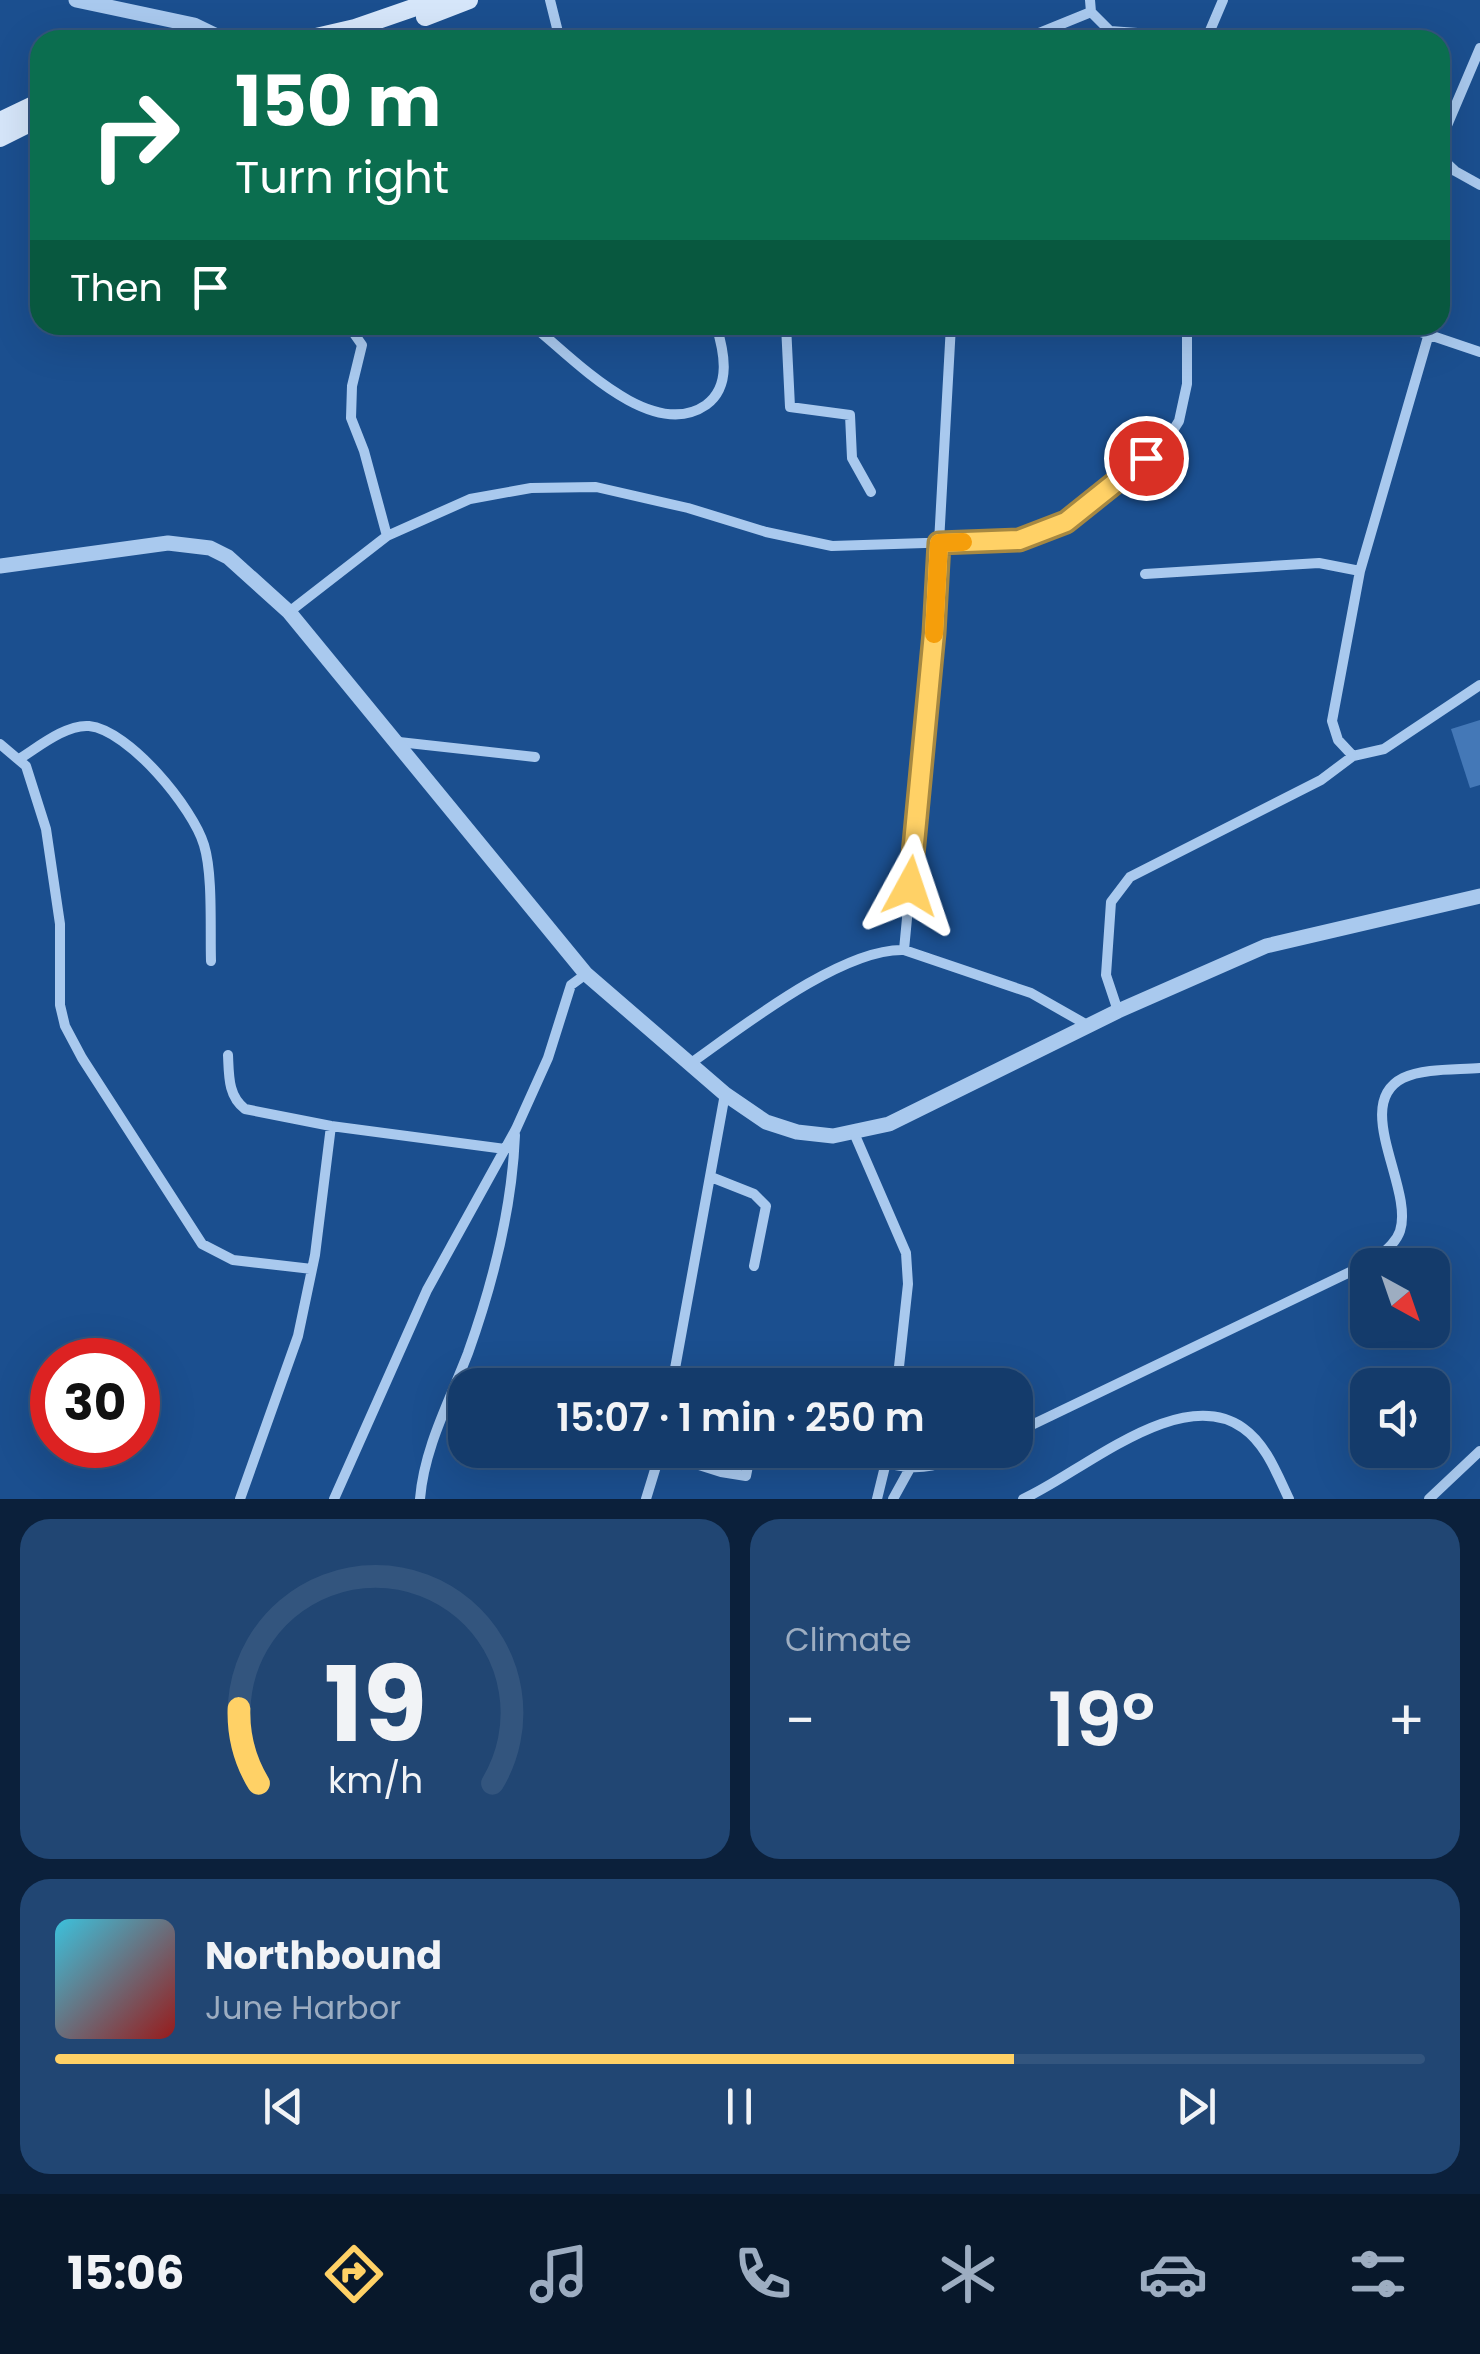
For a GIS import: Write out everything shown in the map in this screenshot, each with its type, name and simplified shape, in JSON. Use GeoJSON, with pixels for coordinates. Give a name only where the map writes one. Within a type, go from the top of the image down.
{"type":"FeatureCollection","features":[{"type":"Feature","properties":{"kind":"main road"},"geometry":{"type":"LineString","coordinates":[[346,30],[436,0]]}},
{"type":"Feature","properties":{"kind":"main road"},"geometry":{"type":"LineString","coordinates":[[382,30],[468,0]]}},
{"type":"Feature","properties":{"kind":"main road"},"geometry":{"type":"LineString","coordinates":[[0,121],[30,107]]}},
{"type":"Feature","properties":{"kind":"main road"},"geometry":{"type":"LineString","coordinates":[[0,138],[30,123]]}},
{"type":"Feature","properties":{"kind":"street"},"geometry":{"type":"LineString","coordinates":[[76,0],[204,30]]}},
{"type":"Feature","properties":{"kind":"street"},"geometry":{"type":"LineString","coordinates":[[550,0],[558,30]]}},
{"type":"Feature","properties":{"kind":"street"},"geometry":{"type":"LineString","coordinates":[[1210,30],[1222,0]]}},
{"type":"Feature","properties":{"kind":"street"},"geometry":{"type":"LineString","coordinates":[[1042,30],[1091,6],[1109,30]]}},
{"type":"Feature","properties":{"kind":"street"},"geometry":{"type":"LineString","coordinates":[[1450,118],[1480,48]]}},
{"type":"Feature","properties":{"kind":"street"},"geometry":{"type":"LineString","coordinates":[[1450,167],[1480,185]]}},
{"type":"Feature","properties":{"kind":"street"},"geometry":{"type":"LineString","coordinates":[[355,335],[362,345],[352,386],[351,418],[387,536]]}},
{"type":"Feature","properties":{"kind":"street"},"geometry":{"type":"LineString","coordinates":[[544,335],[620,396],[644,408],[674,413],[702,408],[721,388],[723,360],[718,335]]}},
{"type":"Feature","properties":{"kind":"street"},"geometry":{"type":"LineString","coordinates":[[786,335],[790,407],[850,415],[852,458],[871,492]]}},
{"type":"Feature","properties":{"kind":"street"},"geometry":{"type":"LineString","coordinates":[[904,950],[934,633],[950,335]]}},
{"type":"Feature","properties":{"kind":"street"},"geometry":{"type":"LineString","coordinates":[[289,612],[387,536],[470,498],[531,488],[596,487],[832,546],[1019,540],[1066,522],[1165,443],[1179,421],[1187,384],[1188,335]]}},
{"type":"Feature","properties":{"kind":"street"},"geometry":{"type":"LineString","coordinates":[[1353,756],[1338,740],[1332,721],[1360,571],[1428,336],[1480,352]]}},
{"type":"Feature","properties":{"kind":"street"},"geometry":{"type":"LineString","coordinates":[[0,566],[168,542],[228,557],[289,612],[586,974],[725,1094],[766,1122],[797,1132],[834,1136],[890,1124],[1118,1011],[1266,946],[1480,896]]}},
{"type":"Feature","properties":{"kind":"street"},"geometry":{"type":"LineString","coordinates":[[1145,574],[1319,563],[1360,571]]}},
{"type":"Feature","properties":{"kind":"street"},"geometry":{"type":"LineString","coordinates":[[1118,1011],[1106,975],[1111,902],[1130,877],[1321,780],[1353,756],[1384,750],[1480,685]]}},
{"type":"Feature","properties":{"kind":"street"},"geometry":{"type":"LineString","coordinates":[[19,758],[76,728],[89,726],[132,750],[166,782],[195,822],[206,848],[211,961]]}},
{"type":"Feature","properties":{"kind":"street"},"geometry":{"type":"LineString","coordinates":[[398,742],[536,757]]}},
{"type":"Feature","properties":{"kind":"street"},"geometry":{"type":"LineString","coordinates":[[0,744],[19,758],[34,784],[46,829],[60,924],[60,1005],[82,1058],[202,1244],[232,1260],[312,1269]]}},
{"type":"Feature","properties":{"kind":"street"},"geometry":{"type":"LineString","coordinates":[[692,1064],[764,1011],[827,974],[882,949],[904,950],[1031,993],[1089,1026]]}},
{"type":"Feature","properties":{"kind":"street"},"geometry":{"type":"LineString","coordinates":[[334,1499],[427,1290],[516,1129],[548,1058],[571,986],[586,974]]}},
{"type":"Feature","properties":{"kind":"street"},"geometry":{"type":"LineString","coordinates":[[228,1056],[230,1086],[245,1109],[331,1126],[504,1149]]}},
{"type":"Feature","properties":{"kind":"street"},"geometry":{"type":"LineString","coordinates":[[1033,1424],[1375,1260],[1391,1246],[1400,1230],[1402,1209],[1381,1120],[1383,1098],[1402,1079],[1480,1068]]}},
{"type":"Feature","properties":{"kind":"street"},"geometry":{"type":"LineString","coordinates":[[675,1368],[725,1094]]}},
{"type":"Feature","properties":{"kind":"street"},"geometry":{"type":"LineString","coordinates":[[240,1499],[298,1336],[312,1269],[331,1126]]}},
{"type":"Feature","properties":{"kind":"street"},"geometry":{"type":"LineString","coordinates":[[420,1499],[434,1440],[490,1286],[514,1179],[516,1129]]}},
{"type":"Feature","properties":{"kind":"street"},"geometry":{"type":"LineString","coordinates":[[854,1133],[906,1253],[908,1284],[899,1368]]}},
{"type":"Feature","properties":{"kind":"street"},"geometry":{"type":"LineString","coordinates":[[711,1177],[754,1194],[766,1206],[754,1266]]}},
{"type":"Feature","properties":{"kind":"street"},"geometry":{"type":"LineString","coordinates":[[1024,1499],[1060,1482],[1142,1431],[1202,1416],[1234,1422],[1251,1435],[1266,1453],[1289,1499]]}},
{"type":"Feature","properties":{"kind":"street"},"geometry":{"type":"LineString","coordinates":[[1429,1499],[1480,1451]]}},
{"type":"Feature","properties":{"kind":"street"},"geometry":{"type":"LineString","coordinates":[[646,1499],[656,1468]]}},
{"type":"Feature","properties":{"kind":"street"},"geometry":{"type":"LineString","coordinates":[[708,1468],[746,1476],[747,1468]]}},
{"type":"Feature","properties":{"kind":"street"},"geometry":{"type":"LineString","coordinates":[[877,1499],[886,1468]]}},
{"type":"Feature","properties":{"kind":"street"},"geometry":{"type":"LineString","coordinates":[[903,1468],[922,1468]]}},
{"type":"Feature","properties":{"kind":"street"},"geometry":{"type":"LineString","coordinates":[[894,1499],[909,1470]]}},
{"type":"Feature","properties":{"kind":"building"},"geometry":{"type":"Polygon","coordinates":[[[1480,720],[1480,785],[1470,788],[1451,729],[1480,720]]]}},
{"type":"Feature","properties":{"kind":"slow traffic"},"geometry":{"type":"LineString","coordinates":[[934,634],[939,543],[963,542]]}},
{"type":"Feature","properties":{"kind":"route"},"geometry":{"type":"LineString","coordinates":[[910,886],[939,543],[1019,540],[1066,522],[1146,458]]}}]}
